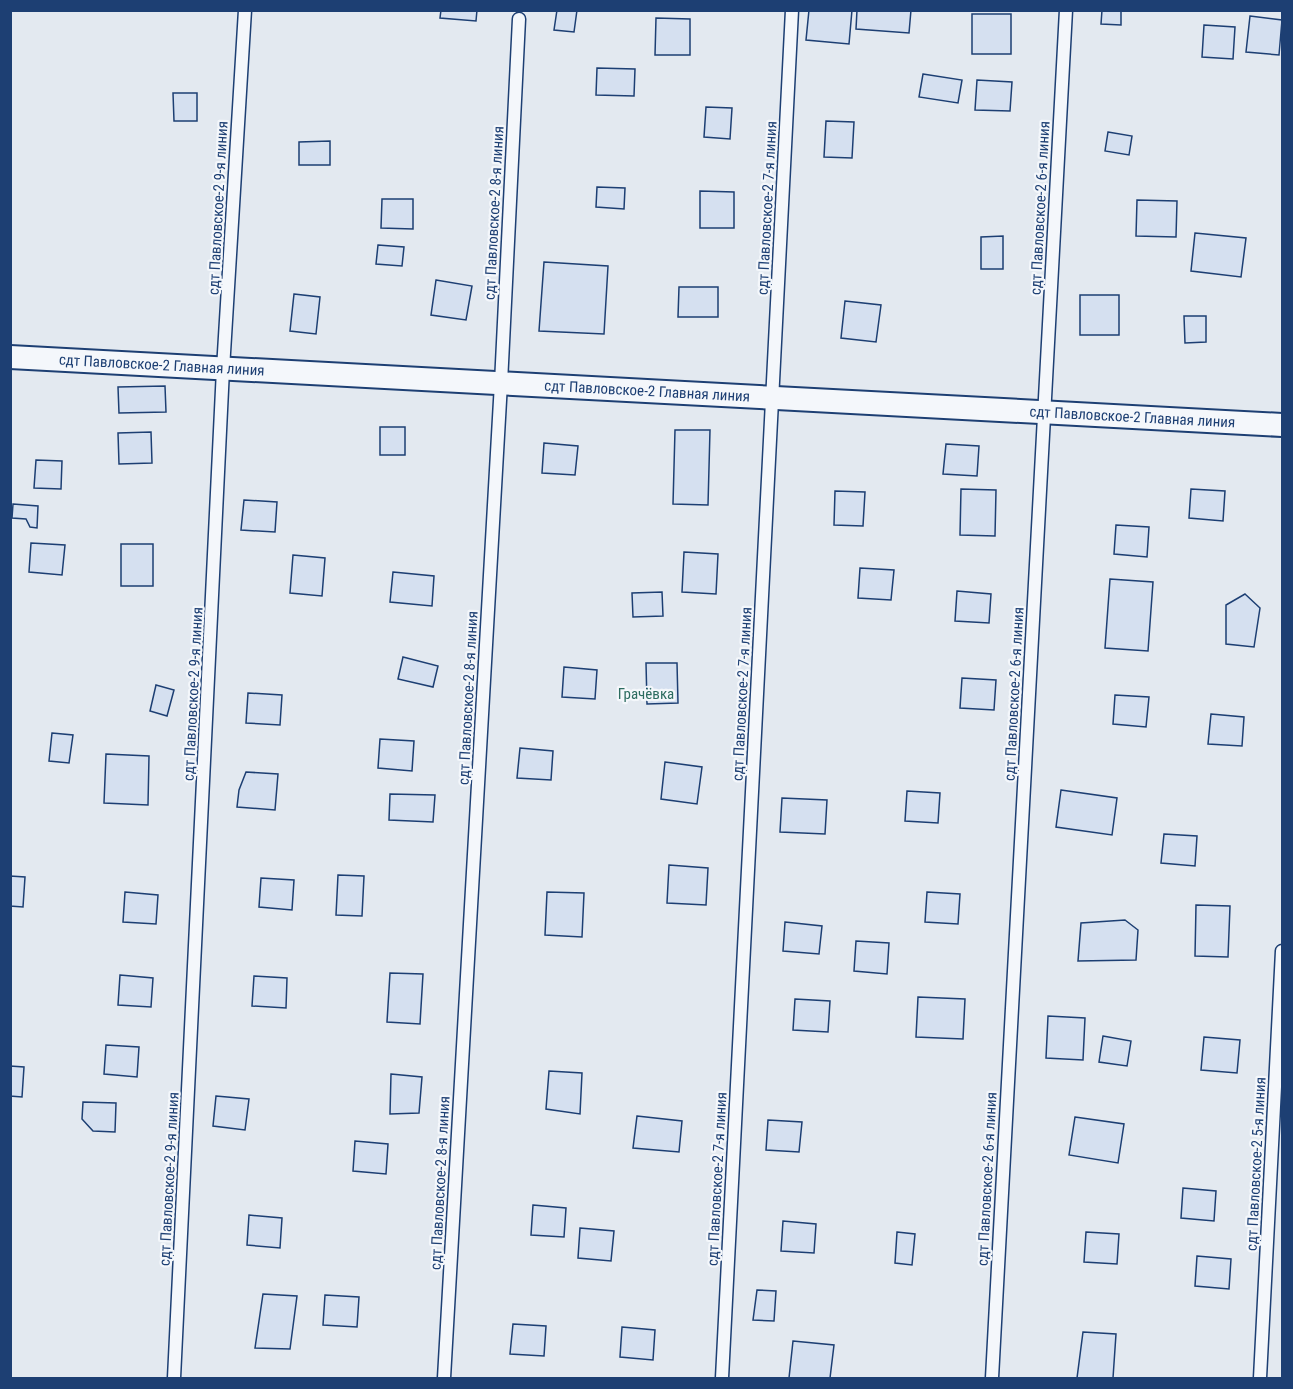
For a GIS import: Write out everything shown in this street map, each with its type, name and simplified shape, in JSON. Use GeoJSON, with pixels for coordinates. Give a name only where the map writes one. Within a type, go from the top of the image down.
{"type":"FeatureCollection","features":[{"type":"Feature","properties":{"kind":"street","name":"сдт Павловское-2 Главная линия"},"geometry":{"type":"LineString","coordinates":[[10,357],[1282,425]]}},
{"type":"Feature","properties":{"kind":"lane","name":"сдт Павловское-2 9-я линия"},"geometry":{"type":"LineString","coordinates":[[174,1378],[244,10]]}},
{"type":"Feature","properties":{"kind":"lane","name":"сдт Павловское-2 7-я линия"},"geometry":{"type":"LineString","coordinates":[[722,1378],[792,10]]}},
{"type":"Feature","properties":{"kind":"lane","name":"сдт Павловское-2 6-я линия"},"geometry":{"type":"LineString","coordinates":[[992,1378],[1066,10]]}},
{"type":"Feature","properties":{"kind":"lane","name":"сдт Павловское-2 8-я линия"},"geometry":{"type":"LineString","coordinates":[[444,1378],[501,383],[519,19]]}},
{"type":"Feature","properties":{"kind":"lane","name":"сдт Павловское-2 5-я линия"},"geometry":{"type":"LineString","coordinates":[[1260,1378],[1282,951]]}},
{"type":"Feature","properties":{"kind":"green space","name":"Грачёвка"},"geometry":{"type":"Polygon","coordinates":[[[10,11],[1282,11],[1282,1378],[11,1378],[10,11]]]}},
{"type":"Feature","properties":{"kind":"building"},"geometry":{"type":"Polygon","coordinates":[[[441,10],[477,10],[476,21],[440,18],[441,10]]]}},
{"type":"Feature","properties":{"kind":"building"},"geometry":{"type":"Polygon","coordinates":[[[557,10],[577,10],[574,32],[554,30],[557,10]]]}},
{"type":"Feature","properties":{"kind":"building"},"geometry":{"type":"Polygon","coordinates":[[[809,10],[852,10],[849,44],[806,40],[809,10]]]}},
{"type":"Feature","properties":{"kind":"building"},"geometry":{"type":"Polygon","coordinates":[[[857,10],[911,10],[909,33],[856,29],[857,10]]]}},
{"type":"Feature","properties":{"kind":"building"},"geometry":{"type":"Polygon","coordinates":[[[1102,10],[1121,10],[1121,25],[1101,24],[1102,10]]]}},
{"type":"Feature","properties":{"kind":"building"},"geometry":{"type":"Polygon","coordinates":[[[972,14],[1011,14],[1011,54],[972,54],[972,14]]]}},
{"type":"Feature","properties":{"kind":"building"},"geometry":{"type":"Polygon","coordinates":[[[1250,16],[1282,20],[1279,55],[1246,52],[1250,16]]]}},
{"type":"Feature","properties":{"kind":"building"},"geometry":{"type":"Polygon","coordinates":[[[656,18],[690,19],[690,55],[655,55],[656,18]]]}},
{"type":"Feature","properties":{"kind":"building"},"geometry":{"type":"Polygon","coordinates":[[[1204,25],[1235,27],[1233,59],[1202,57],[1204,25]]]}},
{"type":"Feature","properties":{"kind":"building"},"geometry":{"type":"Polygon","coordinates":[[[597,68],[635,69],[634,96],[596,95],[597,68]]]}},
{"type":"Feature","properties":{"kind":"building"},"geometry":{"type":"Polygon","coordinates":[[[923,74],[962,80],[958,103],[919,97],[923,74]]]}},
{"type":"Feature","properties":{"kind":"building"},"geometry":{"type":"Polygon","coordinates":[[[977,80],[1012,82],[1010,111],[975,110],[977,80]]]}},
{"type":"Feature","properties":{"kind":"building"},"geometry":{"type":"Polygon","coordinates":[[[173,93],[197,93],[197,121],[174,121],[173,93]]]}},
{"type":"Feature","properties":{"kind":"building"},"geometry":{"type":"Polygon","coordinates":[[[706,107],[732,108],[730,139],[704,137],[706,107]]]}},
{"type":"Feature","properties":{"kind":"building"},"geometry":{"type":"Polygon","coordinates":[[[826,121],[854,122],[852,158],[824,157],[826,121]]]}},
{"type":"Feature","properties":{"kind":"building"},"geometry":{"type":"Polygon","coordinates":[[[1108,132],[1132,136],[1129,155],[1105,151],[1108,132]]]}},
{"type":"Feature","properties":{"kind":"building"},"geometry":{"type":"Polygon","coordinates":[[[330,141],[330,165],[299,165],[299,142],[330,141]]]}},
{"type":"Feature","properties":{"kind":"building"},"geometry":{"type":"Polygon","coordinates":[[[597,187],[625,188],[624,209],[596,207],[597,187]]]}},
{"type":"Feature","properties":{"kind":"building"},"geometry":{"type":"Polygon","coordinates":[[[700,191],[734,192],[734,228],[700,228],[700,191]]]}},
{"type":"Feature","properties":{"kind":"building"},"geometry":{"type":"Polygon","coordinates":[[[382,199],[413,199],[413,229],[381,228],[382,199]]]}},
{"type":"Feature","properties":{"kind":"building"},"geometry":{"type":"Polygon","coordinates":[[[1137,200],[1177,201],[1176,237],[1136,236],[1137,200]]]}},
{"type":"Feature","properties":{"kind":"building"},"geometry":{"type":"Polygon","coordinates":[[[1195,233],[1246,238],[1241,277],[1191,271],[1195,233]]]}},
{"type":"Feature","properties":{"kind":"building"},"geometry":{"type":"Polygon","coordinates":[[[1003,236],[1003,269],[981,269],[981,237],[1003,236]]]}},
{"type":"Feature","properties":{"kind":"building"},"geometry":{"type":"Polygon","coordinates":[[[378,245],[404,247],[402,266],[376,264],[378,245]]]}},
{"type":"Feature","properties":{"kind":"building"},"geometry":{"type":"Polygon","coordinates":[[[544,262],[608,266],[604,334],[539,331],[544,262]]]}},
{"type":"Feature","properties":{"kind":"building"},"geometry":{"type":"Polygon","coordinates":[[[436,280],[472,286],[466,320],[431,315],[436,280]]]}},
{"type":"Feature","properties":{"kind":"building"},"geometry":{"type":"Polygon","coordinates":[[[679,287],[718,287],[718,317],[678,317],[679,287]]]}},
{"type":"Feature","properties":{"kind":"building"},"geometry":{"type":"Polygon","coordinates":[[[294,294],[320,297],[316,334],[290,331],[294,294]]]}},
{"type":"Feature","properties":{"kind":"building"},"geometry":{"type":"Polygon","coordinates":[[[1080,295],[1119,295],[1119,335],[1080,335],[1080,295]]]}},
{"type":"Feature","properties":{"kind":"building"},"geometry":{"type":"Polygon","coordinates":[[[845,301],[881,305],[876,342],[841,338],[845,301]]]}},
{"type":"Feature","properties":{"kind":"building"},"geometry":{"type":"Polygon","coordinates":[[[1184,316],[1206,316],[1206,342],[1185,343],[1184,316]]]}},
{"type":"Feature","properties":{"kind":"building"},"geometry":{"type":"Polygon","coordinates":[[[165,386],[166,412],[119,413],[118,387],[165,386]]]}},
{"type":"Feature","properties":{"kind":"building"},"geometry":{"type":"Polygon","coordinates":[[[380,427],[405,427],[405,455],[380,455],[380,427]]]}},
{"type":"Feature","properties":{"kind":"building"},"geometry":{"type":"Polygon","coordinates":[[[675,430],[710,430],[708,505],[673,504],[675,430]]]}},
{"type":"Feature","properties":{"kind":"building"},"geometry":{"type":"Polygon","coordinates":[[[151,432],[152,463],[119,464],[118,433],[151,432]]]}},
{"type":"Feature","properties":{"kind":"building"},"geometry":{"type":"Polygon","coordinates":[[[544,443],[578,446],[575,475],[542,473],[544,443]]]}},
{"type":"Feature","properties":{"kind":"building"},"geometry":{"type":"Polygon","coordinates":[[[946,444],[979,446],[977,476],[943,474],[946,444]]]}},
{"type":"Feature","properties":{"kind":"building"},"geometry":{"type":"Polygon","coordinates":[[[36,460],[62,461],[61,489],[34,488],[36,460]]]}},
{"type":"Feature","properties":{"kind":"building"},"geometry":{"type":"Polygon","coordinates":[[[961,489],[996,490],[995,536],[960,535],[961,489]]]}},
{"type":"Feature","properties":{"kind":"building"},"geometry":{"type":"Polygon","coordinates":[[[1191,489],[1225,491],[1223,521],[1189,518],[1191,489]]]}},
{"type":"Feature","properties":{"kind":"building"},"geometry":{"type":"Polygon","coordinates":[[[835,491],[865,492],[863,526],[834,525],[835,491]]]}},
{"type":"Feature","properties":{"kind":"building"},"geometry":{"type":"Polygon","coordinates":[[[244,500],[277,502],[275,532],[241,530],[244,500]]]}},
{"type":"Feature","properties":{"kind":"building"},"geometry":{"type":"Polygon","coordinates":[[[13,504],[38,506],[37,528],[30,527],[26,519],[12,518],[13,504]]]}},
{"type":"Feature","properties":{"kind":"building"},"geometry":{"type":"Polygon","coordinates":[[[1116,525],[1149,527],[1147,557],[1114,554],[1116,525]]]}},
{"type":"Feature","properties":{"kind":"building"},"geometry":{"type":"Polygon","coordinates":[[[31,543],[65,545],[62,575],[29,572],[31,543]]]}},
{"type":"Feature","properties":{"kind":"building"},"geometry":{"type":"Polygon","coordinates":[[[121,544],[153,544],[153,586],[121,586],[121,544]]]}},
{"type":"Feature","properties":{"kind":"building"},"geometry":{"type":"Polygon","coordinates":[[[684,552],[718,554],[716,594],[682,592],[684,552]]]}},
{"type":"Feature","properties":{"kind":"building"},"geometry":{"type":"Polygon","coordinates":[[[293,555],[325,558],[322,596],[290,593],[293,555]]]}},
{"type":"Feature","properties":{"kind":"building"},"geometry":{"type":"Polygon","coordinates":[[[860,568],[894,570],[891,600],[858,598],[860,568]]]}},
{"type":"Feature","properties":{"kind":"building"},"geometry":{"type":"Polygon","coordinates":[[[393,572],[434,576],[432,606],[390,602],[393,572]]]}},
{"type":"Feature","properties":{"kind":"building"},"geometry":{"type":"Polygon","coordinates":[[[1110,579],[1153,582],[1148,651],[1105,648],[1110,579]]]}},
{"type":"Feature","properties":{"kind":"building"},"geometry":{"type":"Polygon","coordinates":[[[957,591],[991,594],[989,623],[955,621],[957,591]]]}},
{"type":"Feature","properties":{"kind":"building"},"geometry":{"type":"Polygon","coordinates":[[[662,592],[663,616],[633,617],[632,593],[662,592]]]}},
{"type":"Feature","properties":{"kind":"building"},"geometry":{"type":"Polygon","coordinates":[[[1245,594],[1260,608],[1254,647],[1226,644],[1226,605],[1245,594]]]}},
{"type":"Feature","properties":{"kind":"building"},"geometry":{"type":"Polygon","coordinates":[[[403,657],[438,666],[433,687],[398,679],[403,657]]]}},
{"type":"Feature","properties":{"kind":"building"},"geometry":{"type":"Polygon","coordinates":[[[646,663],[677,663],[678,703],[647,704],[646,663]]]}},
{"type":"Feature","properties":{"kind":"building"},"geometry":{"type":"Polygon","coordinates":[[[564,667],[597,670],[595,699],[562,697],[564,667]]]}},
{"type":"Feature","properties":{"kind":"building"},"geometry":{"type":"Polygon","coordinates":[[[962,678],[996,680],[994,710],[960,708],[962,678]]]}},
{"type":"Feature","properties":{"kind":"building"},"geometry":{"type":"Polygon","coordinates":[[[156,685],[174,690],[167,716],[150,711],[156,685]]]}},
{"type":"Feature","properties":{"kind":"building"},"geometry":{"type":"Polygon","coordinates":[[[248,693],[282,695],[280,725],[246,723],[248,693]]]}},
{"type":"Feature","properties":{"kind":"building"},"geometry":{"type":"Polygon","coordinates":[[[1115,695],[1149,697],[1146,727],[1113,724],[1115,695]]]}},
{"type":"Feature","properties":{"kind":"building"},"geometry":{"type":"Polygon","coordinates":[[[1211,714],[1244,717],[1242,746],[1208,744],[1211,714]]]}},
{"type":"Feature","properties":{"kind":"building"},"geometry":{"type":"Polygon","coordinates":[[[52,733],[73,735],[69,763],[49,761],[52,733]]]}},
{"type":"Feature","properties":{"kind":"building"},"geometry":{"type":"Polygon","coordinates":[[[380,739],[414,741],[412,771],[378,768],[380,739]]]}},
{"type":"Feature","properties":{"kind":"building"},"geometry":{"type":"Polygon","coordinates":[[[520,748],[553,751],[551,780],[517,778],[520,748]]]}},
{"type":"Feature","properties":{"kind":"building"},"geometry":{"type":"Polygon","coordinates":[[[106,754],[149,756],[148,805],[104,803],[106,754]]]}},
{"type":"Feature","properties":{"kind":"building"},"geometry":{"type":"Polygon","coordinates":[[[665,762],[702,767],[697,804],[661,799],[665,762]]]}},
{"type":"Feature","properties":{"kind":"building"},"geometry":{"type":"Polygon","coordinates":[[[246,772],[278,774],[275,810],[237,807],[239,790],[246,772]]]}},
{"type":"Feature","properties":{"kind":"building"},"geometry":{"type":"Polygon","coordinates":[[[1061,790],[1117,798],[1112,835],[1056,827],[1061,790]]]}},
{"type":"Feature","properties":{"kind":"building"},"geometry":{"type":"Polygon","coordinates":[[[907,791],[940,793],[938,823],[905,821],[907,791]]]}},
{"type":"Feature","properties":{"kind":"building"},"geometry":{"type":"Polygon","coordinates":[[[390,794],[435,795],[433,822],[389,820],[390,794]]]}},
{"type":"Feature","properties":{"kind":"building"},"geometry":{"type":"Polygon","coordinates":[[[782,798],[827,800],[825,834],[780,832],[782,798]]]}},
{"type":"Feature","properties":{"kind":"building"},"geometry":{"type":"Polygon","coordinates":[[[1164,834],[1197,836],[1195,866],[1161,863],[1164,834]]]}},
{"type":"Feature","properties":{"kind":"building"},"geometry":{"type":"Polygon","coordinates":[[[669,865],[708,868],[706,905],[667,903],[669,865]]]}},
{"type":"Feature","properties":{"kind":"building"},"geometry":{"type":"Polygon","coordinates":[[[338,875],[364,876],[362,916],[336,915],[338,875]]]}},
{"type":"Feature","properties":{"kind":"building"},"geometry":{"type":"Polygon","coordinates":[[[10,876],[25,877],[23,907],[10,906],[10,876]]]}},
{"type":"Feature","properties":{"kind":"building"},"geometry":{"type":"Polygon","coordinates":[[[261,878],[294,880],[292,910],[259,907],[261,878]]]}},
{"type":"Feature","properties":{"kind":"building"},"geometry":{"type":"Polygon","coordinates":[[[125,892],[158,895],[156,924],[123,922],[125,892]]]}},
{"type":"Feature","properties":{"kind":"building"},"geometry":{"type":"Polygon","coordinates":[[[547,892],[584,893],[582,937],[545,935],[547,892]]]}},
{"type":"Feature","properties":{"kind":"building"},"geometry":{"type":"Polygon","coordinates":[[[927,892],[960,894],[958,924],[925,922],[927,892]]]}},
{"type":"Feature","properties":{"kind":"building"},"geometry":{"type":"Polygon","coordinates":[[[1196,905],[1230,906],[1228,957],[1195,956],[1196,905]]]}},
{"type":"Feature","properties":{"kind":"building"},"geometry":{"type":"Polygon","coordinates":[[[1125,920],[1138,930],[1136,960],[1078,961],[1081,923],[1125,920]]]}},
{"type":"Feature","properties":{"kind":"building"},"geometry":{"type":"Polygon","coordinates":[[[785,922],[822,926],[819,954],[783,951],[785,922]]]}},
{"type":"Feature","properties":{"kind":"building"},"geometry":{"type":"Polygon","coordinates":[[[856,941],[889,943],[887,974],[854,971],[856,941]]]}},
{"type":"Feature","properties":{"kind":"building"},"geometry":{"type":"Polygon","coordinates":[[[390,973],[423,974],[420,1024],[387,1022],[390,973]]]}},
{"type":"Feature","properties":{"kind":"building"},"geometry":{"type":"Polygon","coordinates":[[[120,975],[153,978],[151,1007],[118,1005],[120,975]]]}},
{"type":"Feature","properties":{"kind":"building"},"geometry":{"type":"Polygon","coordinates":[[[254,976],[287,978],[286,1008],[252,1006],[254,976]]]}},
{"type":"Feature","properties":{"kind":"building"},"geometry":{"type":"Polygon","coordinates":[[[918,997],[965,999],[963,1039],[916,1037],[918,997]]]}},
{"type":"Feature","properties":{"kind":"building"},"geometry":{"type":"Polygon","coordinates":[[[795,999],[830,1001],[828,1032],[793,1030],[795,999]]]}},
{"type":"Feature","properties":{"kind":"building"},"geometry":{"type":"Polygon","coordinates":[[[1048,1016],[1085,1018],[1083,1060],[1046,1058],[1048,1016]]]}},
{"type":"Feature","properties":{"kind":"building"},"geometry":{"type":"Polygon","coordinates":[[[1103,1036],[1131,1041],[1127,1066],[1099,1062],[1103,1036]]]}},
{"type":"Feature","properties":{"kind":"building"},"geometry":{"type":"Polygon","coordinates":[[[1204,1037],[1240,1040],[1237,1073],[1201,1070],[1204,1037]]]}},
{"type":"Feature","properties":{"kind":"building"},"geometry":{"type":"Polygon","coordinates":[[[106,1045],[139,1047],[137,1077],[104,1074],[106,1045]]]}},
{"type":"Feature","properties":{"kind":"building"},"geometry":{"type":"Polygon","coordinates":[[[10,1066],[24,1067],[22,1097],[10,1096],[10,1066]]]}},
{"type":"Feature","properties":{"kind":"building"},"geometry":{"type":"Polygon","coordinates":[[[549,1071],[582,1073],[580,1114],[546,1109],[549,1071]]]}},
{"type":"Feature","properties":{"kind":"building"},"geometry":{"type":"Polygon","coordinates":[[[391,1074],[422,1077],[419,1113],[390,1114],[391,1074]]]}},
{"type":"Feature","properties":{"kind":"building"},"geometry":{"type":"Polygon","coordinates":[[[216,1096],[249,1099],[245,1130],[213,1126],[216,1096]]]}},
{"type":"Feature","properties":{"kind":"building"},"geometry":{"type":"Polygon","coordinates":[[[83,1102],[116,1103],[115,1132],[93,1131],[82,1119],[83,1102]]]}},
{"type":"Feature","properties":{"kind":"building"},"geometry":{"type":"Polygon","coordinates":[[[637,1116],[682,1121],[679,1152],[633,1148],[637,1116]]]}},
{"type":"Feature","properties":{"kind":"building"},"geometry":{"type":"Polygon","coordinates":[[[1075,1117],[1124,1124],[1118,1163],[1069,1155],[1075,1117]]]}},
{"type":"Feature","properties":{"kind":"building"},"geometry":{"type":"Polygon","coordinates":[[[768,1120],[802,1122],[799,1152],[766,1150],[768,1120]]]}},
{"type":"Feature","properties":{"kind":"building"},"geometry":{"type":"Polygon","coordinates":[[[355,1141],[388,1144],[386,1174],[353,1171],[355,1141]]]}},
{"type":"Feature","properties":{"kind":"building"},"geometry":{"type":"Polygon","coordinates":[[[1183,1188],[1216,1191],[1214,1221],[1181,1218],[1183,1188]]]}},
{"type":"Feature","properties":{"kind":"building"},"geometry":{"type":"Polygon","coordinates":[[[533,1205],[566,1208],[564,1237],[531,1235],[533,1205]]]}},
{"type":"Feature","properties":{"kind":"building"},"geometry":{"type":"Polygon","coordinates":[[[249,1215],[282,1218],[280,1248],[247,1245],[249,1215]]]}},
{"type":"Feature","properties":{"kind":"building"},"geometry":{"type":"Polygon","coordinates":[[[783,1221],[816,1224],[814,1253],[781,1251],[783,1221]]]}},
{"type":"Feature","properties":{"kind":"building"},"geometry":{"type":"Polygon","coordinates":[[[580,1228],[614,1231],[611,1261],[578,1258],[580,1228]]]}},
{"type":"Feature","properties":{"kind":"building"},"geometry":{"type":"Polygon","coordinates":[[[897,1232],[915,1234],[912,1265],[895,1263],[897,1232]]]}},
{"type":"Feature","properties":{"kind":"building"},"geometry":{"type":"Polygon","coordinates":[[[1086,1232],[1119,1234],[1117,1264],[1084,1262],[1086,1232]]]}},
{"type":"Feature","properties":{"kind":"building"},"geometry":{"type":"Polygon","coordinates":[[[1197,1256],[1231,1259],[1229,1289],[1195,1286],[1197,1256]]]}},
{"type":"Feature","properties":{"kind":"building"},"geometry":{"type":"Polygon","coordinates":[[[757,1290],[776,1291],[774,1321],[753,1320],[757,1290]]]}},
{"type":"Feature","properties":{"kind":"building"},"geometry":{"type":"Polygon","coordinates":[[[263,1294],[297,1296],[290,1349],[255,1348],[263,1294]]]}},
{"type":"Feature","properties":{"kind":"building"},"geometry":{"type":"Polygon","coordinates":[[[325,1295],[359,1297],[357,1327],[323,1325],[325,1295]]]}},
{"type":"Feature","properties":{"kind":"building"},"geometry":{"type":"Polygon","coordinates":[[[513,1324],[546,1326],[544,1356],[510,1354],[513,1324]]]}},
{"type":"Feature","properties":{"kind":"building"},"geometry":{"type":"Polygon","coordinates":[[[622,1327],[655,1330],[653,1360],[620,1357],[622,1327]]]}},
{"type":"Feature","properties":{"kind":"building"},"geometry":{"type":"Polygon","coordinates":[[[1083,1332],[1116,1334],[1113,1378],[1077,1378],[1083,1332]]]}},
{"type":"Feature","properties":{"kind":"building"},"geometry":{"type":"Polygon","coordinates":[[[793,1341],[834,1345],[830,1378],[789,1378],[793,1341]]]}}]}
